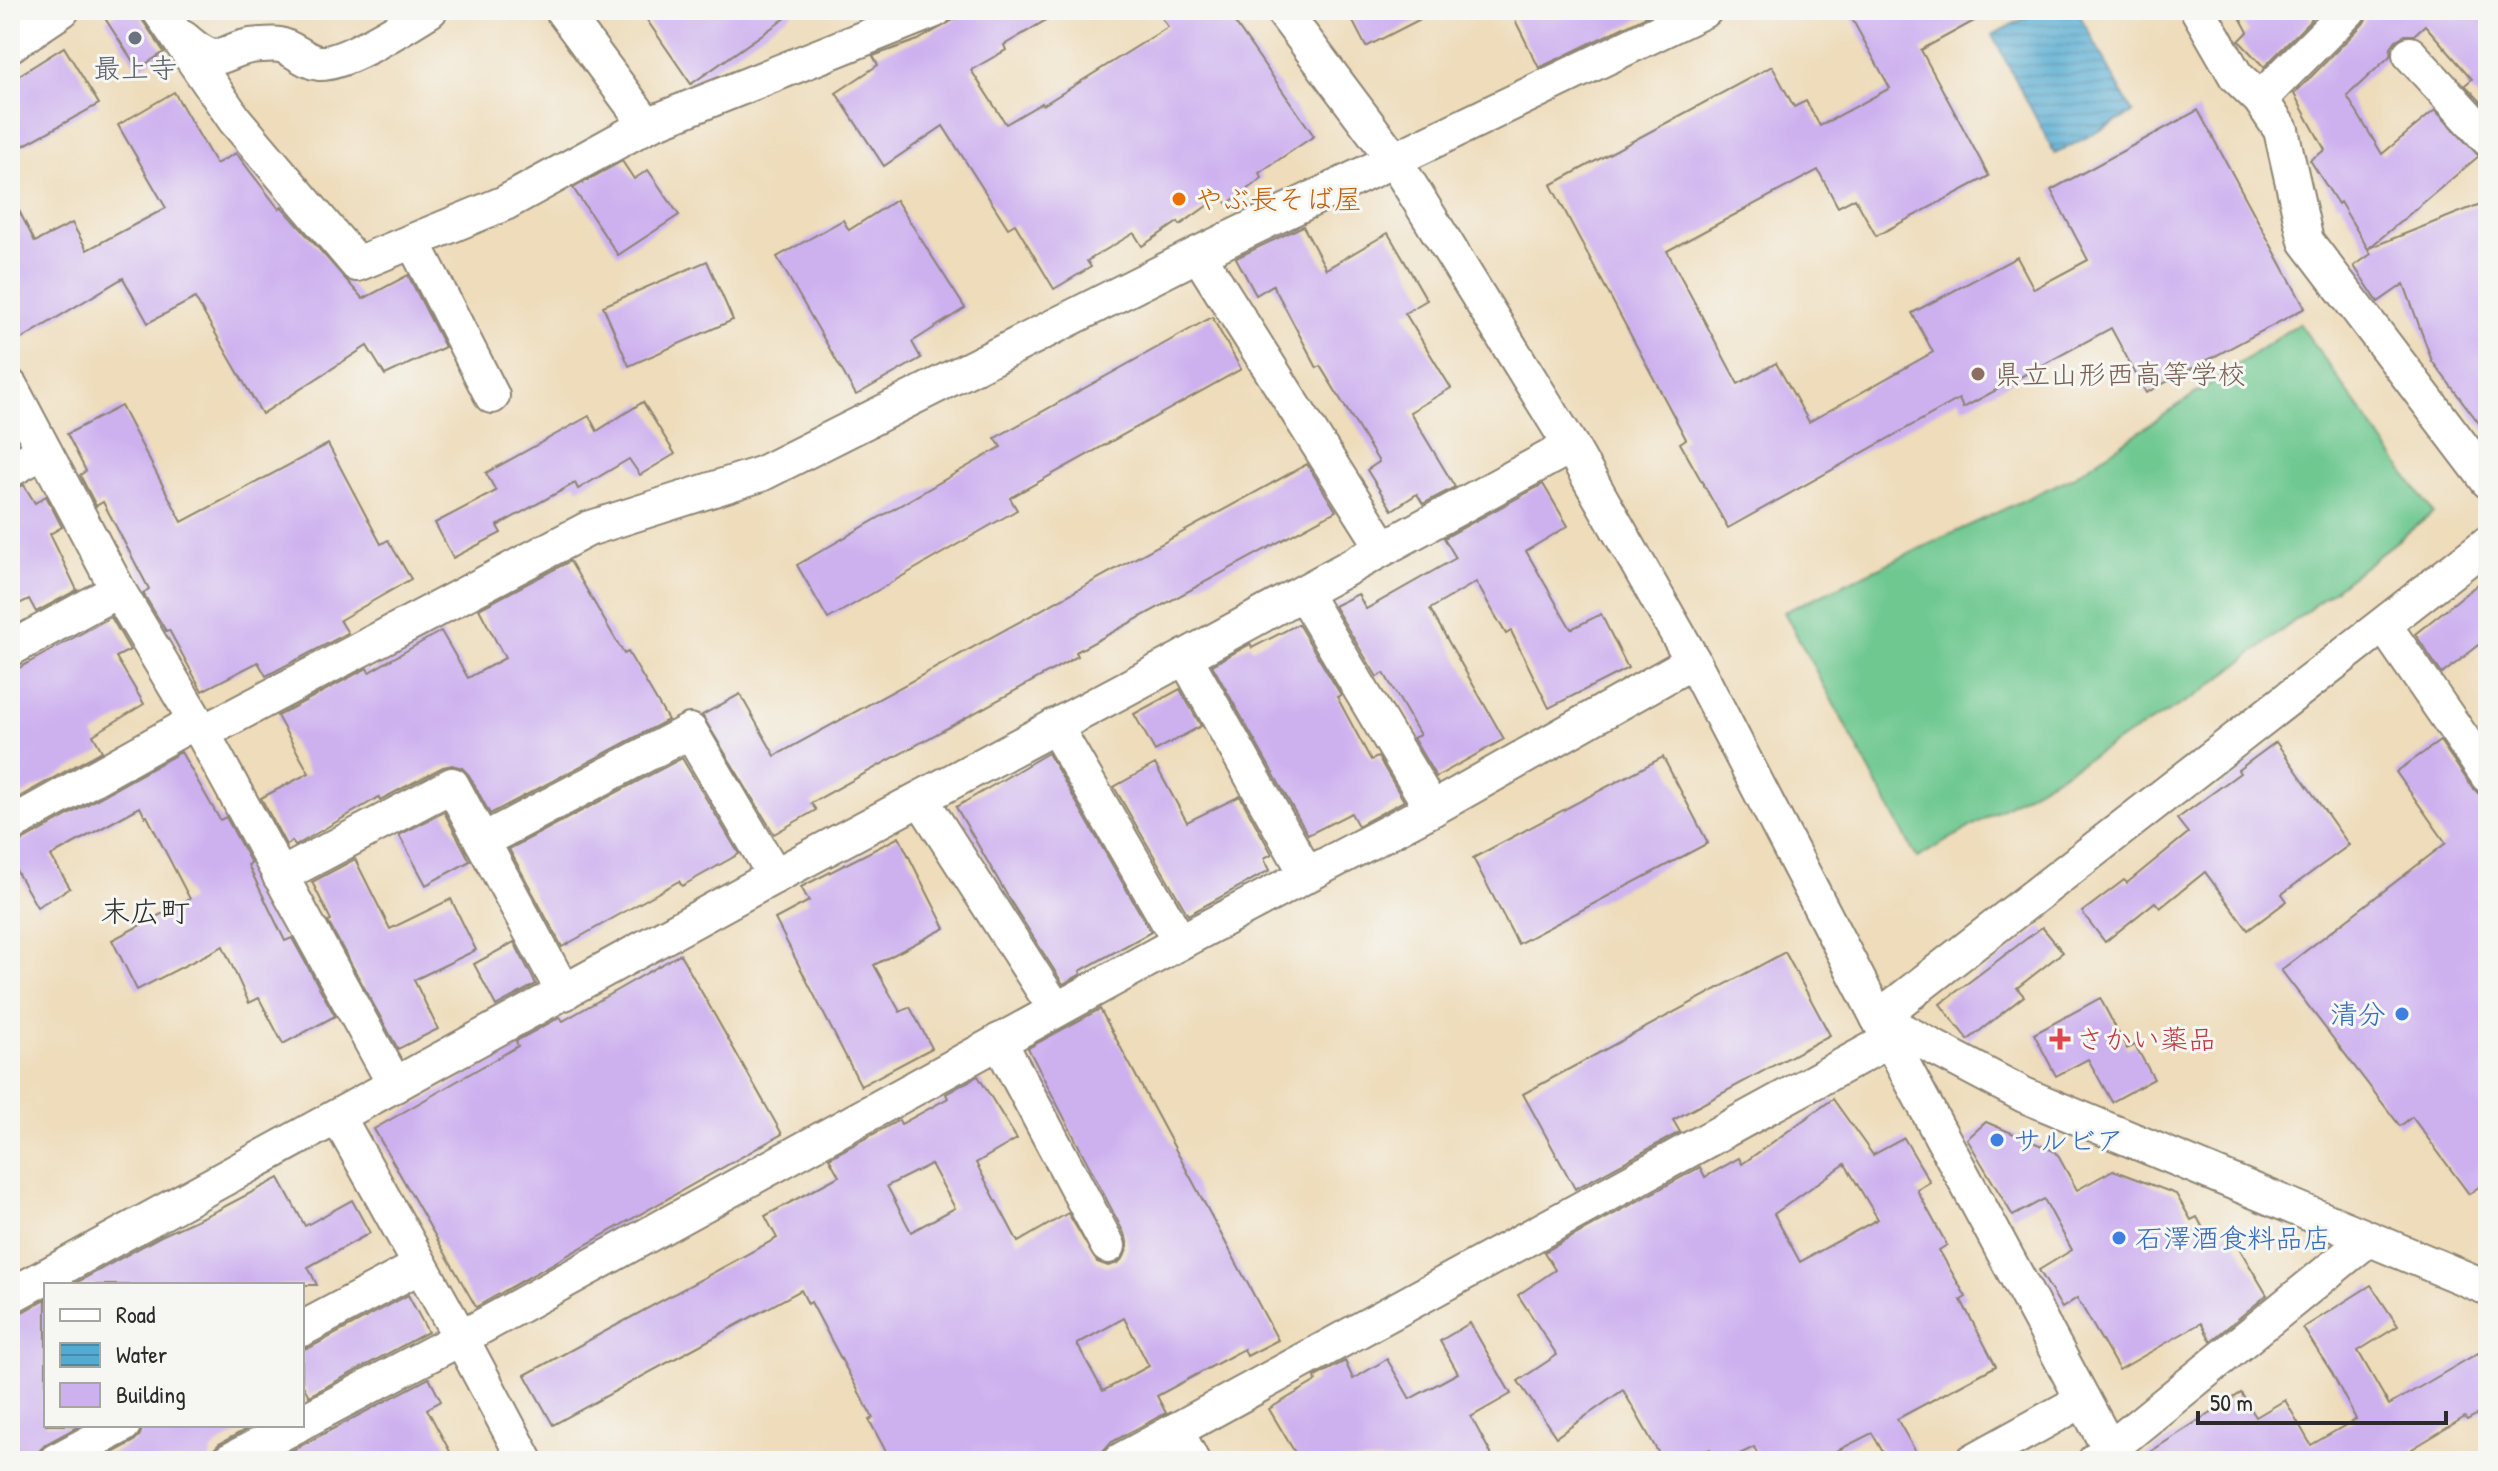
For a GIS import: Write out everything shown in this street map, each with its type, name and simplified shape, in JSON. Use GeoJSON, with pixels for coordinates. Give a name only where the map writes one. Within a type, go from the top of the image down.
{"type":"FeatureCollection","features":[{"type":"Feature","properties":{"kind":"street"},"geometry":{"type":"LineString","coordinates":[[10,45],[62,10]]}},
{"type":"Feature","properties":{"kind":"street"},"geometry":{"type":"LineString","coordinates":[[165,19],[202,55],[220,58],[240,48],[280,45],[307,60],[322,63],[341,59],[372,44],[430,10]]}},
{"type":"Feature","properties":{"kind":"street"},"geometry":{"type":"LineString","coordinates":[[562,10],[647,125]]}},
{"type":"Feature","properties":{"kind":"street"},"geometry":{"type":"LineString","coordinates":[[165,19],[235,120],[357,264],[505,203],[647,125],[935,10]]}},
{"type":"Feature","properties":{"kind":"street"},"geometry":{"type":"LineString","coordinates":[[1282,10],[1393,158],[1571,446],[1693,661],[1884,1029],[2083,1400],[2107,1457],[2368,1239]]}},
{"type":"Feature","properties":{"kind":"street"},"geometry":{"type":"LineString","coordinates":[[10,825],[588,529],[761,474],[1393,158],[1705,10]]}},
{"type":"Feature","properties":{"kind":"street"},"geometry":{"type":"LineString","coordinates":[[2198,10],[2236,76],[2260,99],[2281,130],[2306,241],[2488,481]]}},
{"type":"Feature","properties":{"kind":"street"},"geometry":{"type":"LineString","coordinates":[[2260,99],[2349,10]]}},
{"type":"Feature","properties":{"kind":"street"},"geometry":{"type":"LineString","coordinates":[[2410,54],[2488,139]]}},
{"type":"Feature","properties":{"kind":"street"},"geometry":{"type":"LineString","coordinates":[[413,241],[492,396]]}},
{"type":"Feature","properties":{"kind":"street"},"geometry":{"type":"LineString","coordinates":[[1198,254],[1383,547]]}},
{"type":"Feature","properties":{"kind":"street"},"geometry":{"type":"LineString","coordinates":[[10,386],[118,590],[199,727],[395,1085]]}},
{"type":"Feature","properties":{"kind":"street"},"geometry":{"type":"LineString","coordinates":[[10,1296],[775,876],[1571,446]]}},
{"type":"Feature","properties":{"kind":"street"},"geometry":{"type":"LineString","coordinates":[[10,470],[44,451]]}},
{"type":"Feature","properties":{"kind":"street"},"geometry":{"type":"LineString","coordinates":[[1120,1461],[1884,1029],[2488,543]]}},
{"type":"Feature","properties":{"kind":"street"},"geometry":{"type":"LineString","coordinates":[[10,649],[118,590]]}},
{"type":"Feature","properties":{"kind":"street"},"geometry":{"type":"LineString","coordinates":[[1303,593],[1432,809]]}},
{"type":"Feature","properties":{"kind":"street"},"geometry":{"type":"LineString","coordinates":[[2384,625],[2488,776]]}},
{"type":"Feature","properties":{"kind":"street"},"geometry":{"type":"LineString","coordinates":[[1185,657],[1306,873]]}},
{"type":"Feature","properties":{"kind":"street"},"geometry":{"type":"LineString","coordinates":[[304,1422],[1306,873],[1432,809],[1693,661]]}},
{"type":"Feature","properties":{"kind":"street"},"geometry":{"type":"LineString","coordinates":[[1055,726],[1180,942]]}},
{"type":"Feature","properties":{"kind":"street"},"geometry":{"type":"LineString","coordinates":[[482,841],[690,731],[775,876]]}},
{"type":"Feature","properties":{"kind":"street"},"geometry":{"type":"LineString","coordinates":[[280,876],[452,785],[564,993]]}},
{"type":"Feature","properties":{"kind":"street"},"geometry":{"type":"LineString","coordinates":[[921,799],[1056,1010]]}},
{"type":"Feature","properties":{"kind":"street"},"geometry":{"type":"LineString","coordinates":[[1884,1029],[2024,1095],[2488,1288]]}},
{"type":"Feature","properties":{"kind":"street"},"geometry":{"type":"LineString","coordinates":[[999,1041],[1108,1246]]}},
{"type":"Feature","properties":{"kind":"street"},"geometry":{"type":"LineString","coordinates":[[338,1117],[526,1461]]}},
{"type":"Feature","properties":{"kind":"street"},"geometry":{"type":"LineString","coordinates":[[304,1328],[420,1266]]}},
{"type":"Feature","properties":{"kind":"street"},"geometry":{"type":"LineString","coordinates":[[1973,1461],[2083,1400]]}},
{"type":"Feature","properties":{"kind":"street"},"geometry":{"type":"LineString","coordinates":[[56,1461],[119,1427]]}},
{"type":"Feature","properties":{"kind":"street"},"geometry":{"type":"LineString","coordinates":[[229,1461],[294,1427]]}},
{"type":"Feature","properties":{"kind":"street"},"geometry":{"type":"LineString","coordinates":[[1176,1430],[1192,1461]]}},
{"type":"Feature","properties":{"kind":"green space"},"geometry":{"type":"Polygon","coordinates":[[[2299,323],[2433,513],[2204,691],[1917,858],[1784,612],[2073,477],[2299,323]]]}},
{"type":"Feature","properties":{"kind":"water"},"geometry":{"type":"Polygon","coordinates":[[[2040,10],[2077,10],[2133,113],[2055,154],[1992,35],[2040,10]]]}},
{"type":"Feature","properties":{"kind":"building"},"geometry":{"type":"Polygon","coordinates":[[[122,10],[139,10],[164,52],[138,69],[106,20],[122,10]]]}},
{"type":"Feature","properties":{"kind":"building"},"geometry":{"type":"Polygon","coordinates":[[[640,10],[797,10],[691,84],[640,10]]]}},
{"type":"Feature","properties":{"kind":"building"},"geometry":{"type":"Polygon","coordinates":[[[971,10],[1063,10],[1004,45],[1006,50],[971,70],[1006,124],[1043,105],[1168,27],[1157,10],[1226,10],[1314,136],[1259,173],[1262,178],[1227,204],[1221,196],[1180,225],[1178,222],[1142,246],[1134,233],[1087,261],[1091,267],[1054,289],[1015,224],[1008,228],[943,126],[884,166],[836,93],[878,65],[873,56],[918,40],[971,10]]]}},
{"type":"Feature","properties":{"kind":"building"},"geometry":{"type":"Polygon","coordinates":[[[1347,10],[1438,10],[1366,47],[1347,10]]]}},
{"type":"Feature","properties":{"kind":"building"},"geometry":{"type":"Polygon","coordinates":[[[1510,10],[1659,10],[1539,68],[1510,10]]]}},
{"type":"Feature","properties":{"kind":"building"},"geometry":{"type":"Polygon","coordinates":[[[1869,10],[1994,10],[1921,50],[1989,176],[1876,236],[1855,198],[1838,207],[1818,170],[1667,251],[1738,384],[1776,363],[1809,422],[1933,352],[1912,313],[2017,257],[2034,289],[2088,260],[2051,190],[2198,110],[2305,308],[2146,393],[2111,328],[1963,408],[1959,399],[1728,528],[1680,443],[1686,439],[1551,185],[1772,66],[1794,107],[1806,101],[1820,126],[1890,88],[1852,19],[1869,10]]]}},
{"type":"Feature","properties":{"kind":"building"},"geometry":{"type":"Polygon","coordinates":[[[2236,10],[2304,10],[2312,19],[2264,67],[2239,41],[2248,32],[2236,10]]]}},
{"type":"Feature","properties":{"kind":"building"},"geometry":{"type":"Polygon","coordinates":[[[2372,10],[2488,10],[2488,109],[2465,85],[2472,79],[2425,25],[2414,35],[2405,35],[2396,40],[2390,56],[2347,96],[2382,154],[2435,110],[2479,156],[2369,248],[2488,201],[2488,435],[2432,361],[2404,284],[2378,302],[2354,266],[2371,254],[2310,160],[2325,150],[2294,94],[2363,24],[2372,10]]]}},
{"type":"Feature","properties":{"kind":"building"},"geometry":{"type":"Polygon","coordinates":[[[64,47],[99,104],[10,153],[10,81],[64,47]]]}},
{"type":"Feature","properties":{"kind":"building"},"geometry":{"type":"Polygon","coordinates":[[[174,92],[216,164],[236,153],[279,209],[282,207],[363,299],[408,275],[445,347],[385,375],[367,346],[262,414],[195,298],[148,323],[123,278],[10,346],[10,193],[35,242],[72,223],[87,250],[166,208],[118,125],[174,92]]]}},
{"type":"Feature","properties":{"kind":"building"},"geometry":{"type":"Polygon","coordinates":[[[622,161],[634,179],[648,170],[679,215],[618,255],[573,188],[622,161]]]}},
{"type":"Feature","properties":{"kind":"building"},"geometry":{"type":"Polygon","coordinates":[[[896,200],[965,308],[912,342],[921,358],[856,395],[777,257],[843,220],[849,230],[896,200]]]}},
{"type":"Feature","properties":{"kind":"building"},"geometry":{"type":"Polygon","coordinates":[[[1303,226],[1326,269],[1388,233],[1427,300],[1405,313],[1451,388],[1410,412],[1455,487],[1423,504],[1417,494],[1392,510],[1367,470],[1379,462],[1320,366],[1317,368],[1273,285],[1256,295],[1236,258],[1303,226]]]}},
{"type":"Feature","properties":{"kind":"building"},"geometry":{"type":"Polygon","coordinates":[[[707,261],[733,320],[629,366],[603,306],[707,261]]]}},
{"type":"Feature","properties":{"kind":"building"},"geometry":{"type":"Polygon","coordinates":[[[1212,317],[1241,369],[1010,498],[1017,510],[828,619],[797,565],[1001,447],[995,438],[1212,317]]]}},
{"type":"Feature","properties":{"kind":"building"},"geometry":{"type":"Polygon","coordinates":[[[643,402],[675,454],[640,475],[629,459],[578,489],[575,483],[497,526],[501,533],[453,558],[435,523],[496,491],[486,473],[589,416],[597,431],[643,402]]]}},
{"type":"Feature","properties":{"kind":"building"},"geometry":{"type":"Polygon","coordinates":[[[121,406],[182,522],[328,444],[381,544],[388,540],[411,579],[340,620],[348,633],[266,676],[258,662],[202,691],[169,630],[166,631],[143,593],[149,589],[103,502],[96,506],[80,475],[86,471],[67,434],[121,406]]]}},
{"type":"Feature","properties":{"kind":"building"},"geometry":{"type":"Polygon","coordinates":[[[1307,464],[1336,511],[1076,652],[1078,656],[811,803],[816,810],[774,834],[702,715],[740,694],[775,756],[1307,464]]]}},
{"type":"Feature","properties":{"kind":"building"},"geometry":{"type":"Polygon","coordinates":[[[1543,484],[1568,526],[1526,551],[1571,629],[1601,614],[1628,668],[1549,708],[1511,631],[1506,634],[1476,582],[1430,609],[1504,739],[1436,777],[1413,738],[1420,735],[1384,673],[1377,677],[1334,606],[1358,594],[1366,609],[1456,558],[1444,538],[1543,484]]]}},
{"type":"Feature","properties":{"kind":"building"},"geometry":{"type":"Polygon","coordinates":[[[24,485],[35,503],[46,496],[62,527],[50,534],[77,590],[36,612],[29,599],[19,604],[10,586],[10,490],[24,485]]]}},
{"type":"Feature","properties":{"kind":"building"},"geometry":{"type":"Polygon","coordinates":[[[570,561],[624,654],[628,652],[668,720],[490,814],[469,775],[462,768],[452,765],[380,800],[379,797],[295,846],[292,841],[286,845],[261,798],[309,773],[277,716],[367,668],[369,672],[441,631],[468,678],[505,658],[479,609],[570,561]]]}},
{"type":"Feature","properties":{"kind":"building"},"geometry":{"type":"Polygon","coordinates":[[[2488,576],[2488,638],[2442,674],[2415,634],[2488,576]]]}},
{"type":"Feature","properties":{"kind":"building"},"geometry":{"type":"Polygon","coordinates":[[[111,617],[130,650],[116,657],[144,704],[93,735],[102,751],[10,802],[10,673],[111,617]]]}},
{"type":"Feature","properties":{"kind":"building"},"geometry":{"type":"Polygon","coordinates":[[[1298,624],[1341,695],[1337,697],[1371,760],[1378,757],[1404,801],[1358,826],[1351,813],[1308,835],[1212,665],[1250,644],[1252,648],[1298,624]]]}},
{"type":"Feature","properties":{"kind":"building"},"geometry":{"type":"Polygon","coordinates":[[[1180,689],[1201,726],[1155,751],[1134,714],[1180,689]]]}},
{"type":"Feature","properties":{"kind":"building","name":"清分"},"geometry":{"type":"Polygon","coordinates":[[[2440,741],[2472,787],[2479,794],[2488,796],[2488,1180],[2469,1194],[2412,1117],[2400,1126],[2281,970],[2446,843],[2396,772],[2440,741]]]}},
{"type":"Feature","properties":{"kind":"building"},"geometry":{"type":"Polygon","coordinates":[[[2276,742],[2349,845],[2282,894],[2287,901],[2248,930],[2205,872],[2160,908],[2155,902],[2105,942],[2082,912],[2124,880],[2127,883],[2188,833],[2177,819],[2276,742]]]}},
{"type":"Feature","properties":{"kind":"building"},"geometry":{"type":"Polygon","coordinates":[[[181,752],[220,820],[226,817],[251,863],[248,865],[285,941],[292,938],[335,1016],[283,1044],[259,998],[249,1003],[223,946],[137,990],[112,940],[190,899],[140,807],[51,856],[70,888],[37,907],[10,860],[10,845],[181,752]]]}},
{"type":"Feature","properties":{"kind":"building"},"geometry":{"type":"Polygon","coordinates":[[[1048,753],[1151,932],[1080,971],[1081,974],[1063,984],[956,807],[1048,753]]]}},
{"type":"Feature","properties":{"kind":"building"},"geometry":{"type":"Polygon","coordinates":[[[1663,757],[1708,843],[1518,944],[1473,858],[1663,757]]]}},
{"type":"Feature","properties":{"kind":"building"},"geometry":{"type":"Polygon","coordinates":[[[682,758],[739,854],[682,886],[679,881],[562,947],[509,849],[682,758]]]}},
{"type":"Feature","properties":{"kind":"building"},"geometry":{"type":"Polygon","coordinates":[[[1155,764],[1187,822],[1240,796],[1272,854],[1264,858],[1270,870],[1188,915],[1114,787],[1155,764]]]}},
{"type":"Feature","properties":{"kind":"building"},"geometry":{"type":"Polygon","coordinates":[[[444,812],[470,861],[426,885],[399,835],[444,812]]]}},
{"type":"Feature","properties":{"kind":"building"},"geometry":{"type":"Polygon","coordinates":[[[899,837],[945,928],[874,965],[900,1012],[910,1007],[932,1048],[861,1086],[775,919],[809,901],[801,887],[899,837]]]}},
{"type":"Feature","properties":{"kind":"building"},"geometry":{"type":"Polygon","coordinates":[[[355,859],[390,929],[451,899],[476,950],[414,980],[438,1029],[398,1049],[328,922],[331,920],[312,882],[355,859]]]}},
{"type":"Feature","properties":{"kind":"building"},"geometry":{"type":"Polygon","coordinates":[[[2042,927],[2063,952],[2017,988],[2024,996],[1968,1040],[1940,1004],[2042,927]]]}},
{"type":"Feature","properties":{"kind":"building"},"geometry":{"type":"Polygon","coordinates":[[[514,942],[536,984],[496,1006],[474,964],[514,942]]]}},
{"type":"Feature","properties":{"kind":"building"},"geometry":{"type":"Polygon","coordinates":[[[1785,952],[1830,1035],[1673,1120],[1680,1132],[1575,1189],[1523,1094],[1785,952]]]}},
{"type":"Feature","properties":{"kind":"building"},"geometry":{"type":"Polygon","coordinates":[[[680,954],[782,1134],[476,1307],[374,1129],[518,1046],[516,1041],[560,1017],[563,1021],[680,954]]]}},
{"type":"Feature","properties":{"kind":"building"},"geometry":{"type":"Polygon","coordinates":[[[2100,998],[2127,1049],[2135,1045],[2154,1079],[2112,1102],[2088,1059],[2056,1076],[2034,1034],[2100,998]]]}},
{"type":"Feature","properties":{"kind":"building"},"geometry":{"type":"Polygon","coordinates":[[[1100,1009],[1278,1340],[1247,1356],[1244,1349],[1157,1396],[1166,1413],[1110,1443],[1100,1461],[891,1461],[869,1420],[873,1418],[811,1302],[808,1304],[801,1290],[553,1425],[525,1375],[777,1238],[765,1216],[839,1176],[829,1158],[899,1120],[901,1124],[948,1098],[946,1094],[978,1076],[1017,1139],[976,1163],[1018,1242],[1068,1213],[1097,1262],[1108,1266],[1118,1263],[1128,1247],[1126,1237],[1028,1048],[1100,1009]],[[931,1164],[887,1186],[911,1232],[955,1208],[931,1164]],[[1124,1318],[1077,1344],[1103,1391],[1149,1366],[1124,1318]]]}},
{"type":"Feature","properties":{"kind":"building"},"geometry":{"type":"Polygon","coordinates":[[[1833,1099],[1873,1155],[1904,1138],[1930,1182],[1917,1190],[1947,1245],[1939,1250],[1966,1297],[1961,1300],[1996,1366],[1897,1419],[1921,1461],[1888,1461],[1872,1433],[1817,1461],[1761,1461],[1754,1447],[1725,1461],[1716,1461],[1710,1449],[1688,1461],[1663,1461],[1623,1390],[1556,1437],[1518,1381],[1557,1355],[1518,1295],[1555,1270],[1544,1252],[1700,1167],[1705,1177],[1739,1158],[1742,1164],[1833,1099]],[[1845,1164],[1774,1214],[1800,1262],[1878,1219],[1845,1164]]]}},
{"type":"Feature","properties":{"kind":"building"},"geometry":{"type":"Polygon","coordinates":[[[1986,1122],[2056,1152],[2077,1190],[2113,1170],[2176,1194],[2191,1220],[2197,1217],[2210,1241],[2229,1231],[2267,1295],[2211,1341],[2201,1323],[2119,1370],[2077,1298],[2062,1308],[2039,1270],[2072,1250],[2044,1199],[2013,1216],[1967,1139],[1986,1122]]]}},
{"type":"Feature","properties":{"kind":"building"},"geometry":{"type":"Polygon","coordinates":[[[279,1178],[305,1226],[352,1200],[370,1233],[308,1267],[317,1285],[76,1283],[161,1236],[279,1178]]]}},
{"type":"Feature","properties":{"kind":"building"},"geometry":{"type":"Polygon","coordinates":[[[2371,1285],[2398,1326],[2358,1351],[2389,1405],[2478,1353],[2488,1370],[2488,1408],[2467,1420],[2465,1417],[2412,1449],[2419,1461],[2136,1461],[2241,1393],[2256,1417],[2285,1400],[2311,1445],[2356,1419],[2332,1373],[2303,1328],[2371,1285]]]}},
{"type":"Feature","properties":{"kind":"building"},"geometry":{"type":"Polygon","coordinates":[[[408,1295],[428,1332],[309,1396],[304,1387],[304,1349],[408,1295]]]}},
{"type":"Feature","properties":{"kind":"building"},"geometry":{"type":"Polygon","coordinates":[[[44,1300],[44,1427],[77,1427],[46,1444],[39,1451],[36,1461],[24,1461],[10,1435],[10,1319],[44,1300]]]}},
{"type":"Feature","properties":{"kind":"building"},"geometry":{"type":"Polygon","coordinates":[[[1470,1323],[1511,1394],[1471,1417],[1495,1461],[1300,1461],[1269,1409],[1316,1381],[1315,1377],[1345,1361],[1353,1379],[1387,1359],[1410,1399],[1458,1373],[1440,1341],[1470,1323]]]}},
{"type":"Feature","properties":{"kind":"building"},"geometry":{"type":"Polygon","coordinates":[[[429,1378],[441,1401],[427,1409],[455,1461],[272,1461],[429,1378]]]}},
{"type":"Feature","properties":{"kind":"building"},"geometry":{"type":"Polygon","coordinates":[[[142,1427],[250,1427],[219,1444],[212,1451],[209,1461],[98,1461],[140,1435],[142,1427]]]}},
{"type":"Feature","properties":{"kind":"place","name":"最上寺"},"geometry":{"type":"Point","coordinates":[135,38]}},
{"type":"Feature","properties":{"kind":"place","name":"やぶ長そば屋"},"geometry":{"type":"Point","coordinates":[1179,199]}},
{"type":"Feature","properties":{"kind":"place","name":"県立山形西高等学校"},"geometry":{"type":"Point","coordinates":[1978,374]}},
{"type":"Feature","properties":{"kind":"place","name":"清分"},"geometry":{"type":"Point","coordinates":[2402,1014]}},
{"type":"Feature","properties":{"kind":"place","name":"さかい薬品"},"geometry":{"type":"Point","coordinates":[2060,1039]}},
{"type":"Feature","properties":{"kind":"place","name":"サルビア"},"geometry":{"type":"Point","coordinates":[1997,1140]}},
{"type":"Feature","properties":{"kind":"place","name":"石澤酒食料品店"},"geometry":{"type":"Point","coordinates":[2119,1238]}},
{"type":"Feature","properties":{"kind":"district","name":"末広町"},"geometry":{"type":"Point","coordinates":[145,912]}}]}
